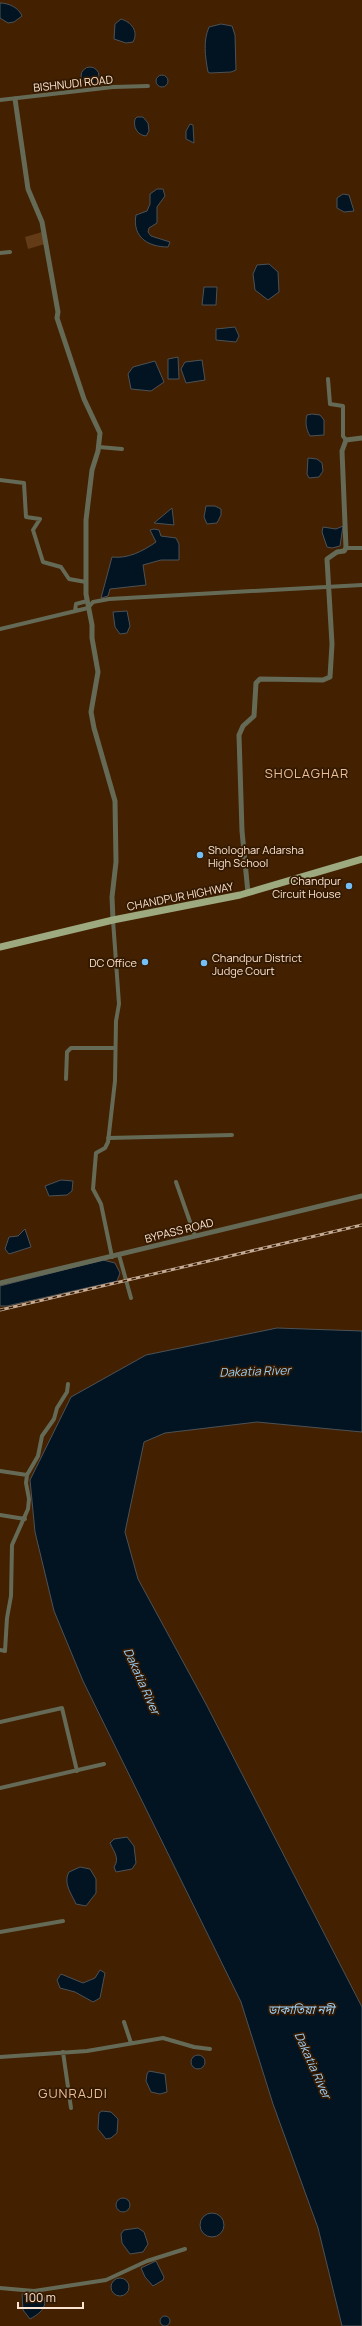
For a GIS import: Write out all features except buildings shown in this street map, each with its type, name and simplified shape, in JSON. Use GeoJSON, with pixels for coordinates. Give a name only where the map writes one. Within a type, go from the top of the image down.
{"type":"FeatureCollection","features":[{"type":"Feature","properties":{"kind":"main road","name":"CHANDPUR HIGHWAY"},"geometry":{"type":"LineString","coordinates":[[0,947],[113,920],[248,893],[362,859]]}},
{"type":"Feature","properties":{"kind":"street","name":"BISHNUDI ROAD"},"geometry":{"type":"LineString","coordinates":[[0,100],[113,87],[148,86]]}},
{"type":"Feature","properties":{"kind":"street"},"geometry":{"type":"LineString","coordinates":[[15,99],[26,182],[45,237],[58,312],[57,318],[84,399],[98,425],[100,433],[99,447],[92,470],[86,520],[86,582],[87,601],[92,625],[92,638],[98,672],[91,712],[94,728],[115,801],[116,862],[112,897],[119,1004],[115,1048],[115,1081],[107,1146],[96,1153],[93,1189],[101,1204],[112,1257]]}},
{"type":"Feature","properties":{"kind":"street"},"geometry":{"type":"LineString","coordinates":[[0,253],[10,252]]}},
{"type":"Feature","properties":{"kind":"street"},"geometry":{"type":"LineString","coordinates":[[328,379],[330,404],[343,406],[343,436],[346,440]]}},
{"type":"Feature","properties":{"kind":"street"},"geometry":{"type":"LineString","coordinates":[[346,440],[362,438]]}},
{"type":"Feature","properties":{"kind":"street"},"geometry":{"type":"LineString","coordinates":[[346,440],[342,451],[346,548]]}},
{"type":"Feature","properties":{"kind":"street"},"geometry":{"type":"LineString","coordinates":[[99,447],[122,449]]}},
{"type":"Feature","properties":{"kind":"street"},"geometry":{"type":"LineString","coordinates":[[0,480],[24,483],[26,517],[40,519],[32,530],[43,562],[61,567],[69,579],[86,582]]}},
{"type":"Feature","properties":{"kind":"street"},"geometry":{"type":"LineString","coordinates":[[248,893],[242,831],[240,731],[254,716],[256,683],[260,679],[323,680],[329,678],[332,644],[326,560],[328,556],[344,551],[346,548],[362,548]]}},
{"type":"Feature","properties":{"kind":"street"},"geometry":{"type":"LineString","coordinates":[[0,629],[75,612],[88,608],[93,602],[110,599],[362,585]]}},
{"type":"Feature","properties":{"kind":"street"},"geometry":{"type":"LineString","coordinates":[[75,612],[76,604],[87,601]]}},
{"type":"Feature","properties":{"kind":"street"},"geometry":{"type":"LineString","coordinates":[[66,1079],[67,1052],[71,1048],[115,1048]]}},
{"type":"Feature","properties":{"kind":"street"},"geometry":{"type":"LineString","coordinates":[[108,1138],[232,1135]]}},
{"type":"Feature","properties":{"kind":"street"},"geometry":{"type":"LineString","coordinates":[[176,1182],[195,1236]]}},
{"type":"Feature","properties":{"kind":"street","name":"BYPASS ROAD"},"geometry":{"type":"LineString","coordinates":[[0,1283],[362,1196]]}},
{"type":"Feature","properties":{"kind":"street"},"geometry":{"type":"LineString","coordinates":[[120,1255],[131,1298]]}},
{"type":"Feature","properties":{"kind":"street"},"geometry":{"type":"LineString","coordinates":[[0,1650],[5,1651],[6,1618],[11,1596],[12,1545],[25,1519],[29,1499],[26,1483],[27,1475],[38,1456],[42,1436],[54,1419],[57,1408],[67,1392],[68,1384]]}},
{"type":"Feature","properties":{"kind":"street"},"geometry":{"type":"LineString","coordinates":[[0,1471],[27,1475]]}},
{"type":"Feature","properties":{"kind":"street"},"geometry":{"type":"LineString","coordinates":[[0,1515],[25,1519]]}},
{"type":"Feature","properties":{"kind":"street"},"geometry":{"type":"LineString","coordinates":[[0,1722],[62,1708],[77,1770]]}},
{"type":"Feature","properties":{"kind":"street"},"geometry":{"type":"LineString","coordinates":[[0,1788],[104,1764]]}},
{"type":"Feature","properties":{"kind":"street"},"geometry":{"type":"LineString","coordinates":[[0,1932],[63,1921]]}},
{"type":"Feature","properties":{"kind":"street"},"geometry":{"type":"LineString","coordinates":[[124,2022],[130,2043]]}},
{"type":"Feature","properties":{"kind":"street"},"geometry":{"type":"LineString","coordinates":[[0,2057],[87,2051],[163,2038],[194,2047],[210,2049]]}},
{"type":"Feature","properties":{"kind":"street"},"geometry":{"type":"LineString","coordinates":[[63,2052],[70,2108]]}},
{"type":"Feature","properties":{"kind":"street"},"geometry":{"type":"LineString","coordinates":[[0,2288],[34,2291],[106,2280],[147,2261],[184,2249]]}},
{"type":"Feature","properties":{"kind":"shaded area"},"geometry":{"type":"Polygon","coordinates":[[[42,232],[45,244],[28,249],[25,237],[42,232]]]}},
{"type":"Feature","properties":{"kind":"water"},"geometry":{"type":"Polygon","coordinates":[[[0,3],[13,6],[21,13],[22,16],[14,22],[8,23],[0,18],[0,3]]]}},
{"type":"Feature","properties":{"kind":"water"},"geometry":{"type":"Polygon","coordinates":[[[121,19],[128,22],[133,28],[135,38],[133,42],[126,43],[114,39],[115,24],[121,19]]]}},
{"type":"Feature","properties":{"kind":"water"},"geometry":{"type":"Polygon","coordinates":[[[221,24],[232,26],[235,35],[236,70],[231,72],[210,73],[208,72],[205,49],[207,32],[209,27],[221,24]]]}},
{"type":"Feature","properties":{"kind":"water"},"geometry":{"type":"Polygon","coordinates":[[[90,67],[96,70],[99,76],[96,82],[90,85],[84,82],[81,76],[84,70],[90,67]]]}},
{"type":"Feature","properties":{"kind":"water"},"geometry":{"type":"Polygon","coordinates":[[[160,75],[164,75],[168,81],[164,87],[160,87],[156,83],[156,79],[160,75]]]}},
{"type":"Feature","properties":{"kind":"water"},"geometry":{"type":"Polygon","coordinates":[[[137,117],[143,117],[148,123],[149,131],[146,136],[140,134],[135,128],[135,119],[137,117]]]}},
{"type":"Feature","properties":{"kind":"water"},"geometry":{"type":"Polygon","coordinates":[[[190,124],[193,125],[194,143],[186,139],[186,131],[190,124]]]}},
{"type":"Feature","properties":{"kind":"water"},"geometry":{"type":"Polygon","coordinates":[[[157,189],[163,189],[165,196],[157,207],[157,223],[149,228],[148,232],[151,236],[170,242],[168,247],[161,247],[148,243],[139,235],[136,229],[136,215],[147,211],[150,204],[150,194],[157,189]]]}},
{"type":"Feature","properties":{"kind":"water"},"geometry":{"type":"Polygon","coordinates":[[[343,194],[349,195],[354,211],[344,212],[337,208],[337,198],[343,194]]]}},
{"type":"Feature","properties":{"kind":"water"},"geometry":{"type":"Polygon","coordinates":[[[269,264],[278,272],[279,292],[268,300],[255,290],[253,274],[257,265],[269,264]]]}},
{"type":"Feature","properties":{"kind":"water"},"geometry":{"type":"Polygon","coordinates":[[[204,287],[217,287],[216,305],[202,305],[204,287]]]}},
{"type":"Feature","properties":{"kind":"water"},"geometry":{"type":"Polygon","coordinates":[[[235,327],[239,336],[236,342],[216,340],[216,329],[235,327]]]}},
{"type":"Feature","properties":{"kind":"water"},"geometry":{"type":"Polygon","coordinates":[[[178,357],[179,379],[168,379],[168,359],[178,357]]]}},
{"type":"Feature","properties":{"kind":"water"},"geometry":{"type":"Polygon","coordinates":[[[202,360],[205,380],[186,383],[181,369],[185,362],[202,360]]]}},
{"type":"Feature","properties":{"kind":"water"},"geometry":{"type":"Polygon","coordinates":[[[155,361],[164,382],[151,391],[131,389],[128,374],[133,367],[155,361]]]}},
{"type":"Feature","properties":{"kind":"water"},"geometry":{"type":"Polygon","coordinates":[[[307,415],[320,415],[324,420],[324,435],[310,436],[306,420],[307,415]]]}},
{"type":"Feature","properties":{"kind":"water"},"geometry":{"type":"Polygon","coordinates":[[[308,458],[317,459],[322,463],[323,471],[319,477],[309,478],[307,474],[308,458]]]}},
{"type":"Feature","properties":{"kind":"water"},"geometry":{"type":"Polygon","coordinates":[[[206,506],[215,506],[221,509],[221,515],[217,523],[207,524],[204,517],[206,506]]]}},
{"type":"Feature","properties":{"kind":"water"},"geometry":{"type":"Polygon","coordinates":[[[172,508],[174,525],[154,523],[172,508]]]}},
{"type":"Feature","properties":{"kind":"water"},"geometry":{"type":"Polygon","coordinates":[[[343,526],[340,546],[332,548],[327,547],[322,532],[323,527],[336,529],[343,526]]]}},
{"type":"Feature","properties":{"kind":"water"},"geometry":{"type":"Polygon","coordinates":[[[150,530],[159,530],[161,536],[176,538],[179,544],[179,560],[161,560],[143,565],[146,585],[110,589],[108,596],[101,598],[112,557],[130,556],[156,542],[150,530]]]}},
{"type":"Feature","properties":{"kind":"water"},"geometry":{"type":"Polygon","coordinates":[[[127,611],[130,626],[127,633],[120,634],[115,627],[113,612],[127,611]]]}},
{"type":"Feature","properties":{"kind":"water"},"geometry":{"type":"Polygon","coordinates":[[[61,1180],[73,1181],[72,1191],[67,1195],[49,1196],[45,1186],[61,1180]]]}},
{"type":"Feature","properties":{"kind":"water"},"geometry":{"type":"Polygon","coordinates":[[[25,1229],[31,1247],[9,1254],[5,1249],[9,1237],[18,1236],[25,1229]]]}},
{"type":"Feature","properties":{"kind":"water"},"geometry":{"type":"Polygon","coordinates":[[[103,1260],[115,1263],[120,1273],[117,1281],[7,1306],[0,1306],[0,1286],[103,1260]]]}},
{"type":"Feature","properties":{"kind":"water","name":"ডাকাতিয়া নদী"},"geometry":{"type":"Polygon","coordinates":[[[277,1328],[362,1331],[362,1432],[257,1422],[165,1433],[144,1442],[125,1532],[138,1579],[206,1704],[362,2007],[362,2326],[342,2326],[318,2228],[273,2104],[241,2002],[83,1681],[54,1611],[35,1532],[30,1480],[71,1397],[146,1355],[277,1328]]]}},
{"type":"Feature","properties":{"kind":"water"},"geometry":{"type":"Polygon","coordinates":[[[127,1837],[134,1846],[136,1863],[132,1869],[116,1872],[114,1867],[116,1864],[115,1852],[110,1843],[114,1839],[127,1837]]]}},
{"type":"Feature","properties":{"kind":"water"},"geometry":{"type":"Polygon","coordinates":[[[80,1867],[90,1869],[96,1879],[96,1893],[86,1906],[76,1904],[67,1884],[67,1876],[69,1872],[80,1867]]]}},
{"type":"Feature","properties":{"kind":"water"},"geometry":{"type":"Polygon","coordinates":[[[100,1970],[105,1973],[100,1998],[93,2002],[75,1992],[60,1988],[57,1980],[61,1974],[83,1983],[95,1978],[100,1970]]]}},
{"type":"Feature","properties":{"kind":"water"},"geometry":{"type":"Polygon","coordinates":[[[195,2055],[201,2055],[205,2059],[205,2065],[201,2069],[195,2069],[191,2065],[191,2059],[195,2055]]]}},
{"type":"Feature","properties":{"kind":"water"},"geometry":{"type":"Polygon","coordinates":[[[149,2071],[165,2074],[167,2092],[160,2094],[151,2092],[146,2081],[149,2071]]]}},
{"type":"Feature","properties":{"kind":"water"},"geometry":{"type":"Polygon","coordinates":[[[102,2111],[111,2112],[118,2119],[117,2133],[111,2138],[106,2139],[98,2129],[99,2113],[102,2111]]]}},
{"type":"Feature","properties":{"kind":"water"},"geometry":{"type":"Polygon","coordinates":[[[120,2198],[126,2198],[130,2202],[130,2208],[126,2212],[120,2212],[116,2208],[116,2202],[120,2198]]]}},
{"type":"Feature","properties":{"kind":"water"},"geometry":{"type":"Polygon","coordinates":[[[212,2213],[220,2217],[224,2225],[220,2233],[212,2237],[204,2233],[200,2225],[204,2217],[212,2213]]]}},
{"type":"Feature","properties":{"kind":"water"},"geometry":{"type":"Polygon","coordinates":[[[138,2228],[144,2232],[148,2244],[143,2252],[130,2254],[122,2243],[121,2234],[124,2230],[138,2228]]]}},
{"type":"Feature","properties":{"kind":"water"},"geometry":{"type":"Polygon","coordinates":[[[156,2261],[164,2277],[163,2280],[153,2286],[145,2277],[141,2268],[156,2261]]]}},
{"type":"Feature","properties":{"kind":"water"},"geometry":{"type":"Polygon","coordinates":[[[120,2278],[126,2281],[129,2287],[126,2293],[120,2296],[114,2293],[111,2287],[114,2281],[120,2278]]]}},
{"type":"Feature","properties":{"kind":"water"},"geometry":{"type":"Polygon","coordinates":[[[40,2290],[45,2303],[44,2307],[30,2319],[23,2310],[22,2294],[39,2293],[40,2290]]]}},
{"type":"Feature","properties":{"kind":"water"},"geometry":{"type":"Polygon","coordinates":[[[163,2316],[167,2316],[169,2317],[169,2325],[163,2326],[160,2323],[160,2319],[163,2316]]]}},
{"type":"Feature","properties":{"kind":"railway"},"geometry":{"type":"LineString","coordinates":[[0,1310],[362,1225]]}},
{"type":"Feature","properties":{"kind":"place","name":"Shologhar Adarsha High School"},"geometry":{"type":"Point","coordinates":[200,855]}},
{"type":"Feature","properties":{"kind":"place","name":"Chandpur Circuit House"},"geometry":{"type":"Point","coordinates":[349,886]}},
{"type":"Feature","properties":{"kind":"place","name":"DC Office"},"geometry":{"type":"Point","coordinates":[145,962]}},
{"type":"Feature","properties":{"kind":"place","name":"Chandpur District Judge Court"},"geometry":{"type":"Point","coordinates":[204,963]}},
{"type":"Feature","properties":{"kind":"district","name":"SHOLAGHAR"},"geometry":{"type":"Point","coordinates":[307,773]}},
{"type":"Feature","properties":{"kind":"district","name":"GUNRAJDI"},"geometry":{"type":"Point","coordinates":[73,2093]}},
{"type":"Feature","properties":{"kind":"water label","name":"Dakatia River"},"geometry":{"type":"Point","coordinates":[255,1371]}},
{"type":"Feature","properties":{"kind":"water label","name":"Dakatia River"},"geometry":{"type":"Point","coordinates":[142,1681]}},
{"type":"Feature","properties":{"kind":"water label","name":"Dakatia River"},"geometry":{"type":"Point","coordinates":[313,2065]}}]}
